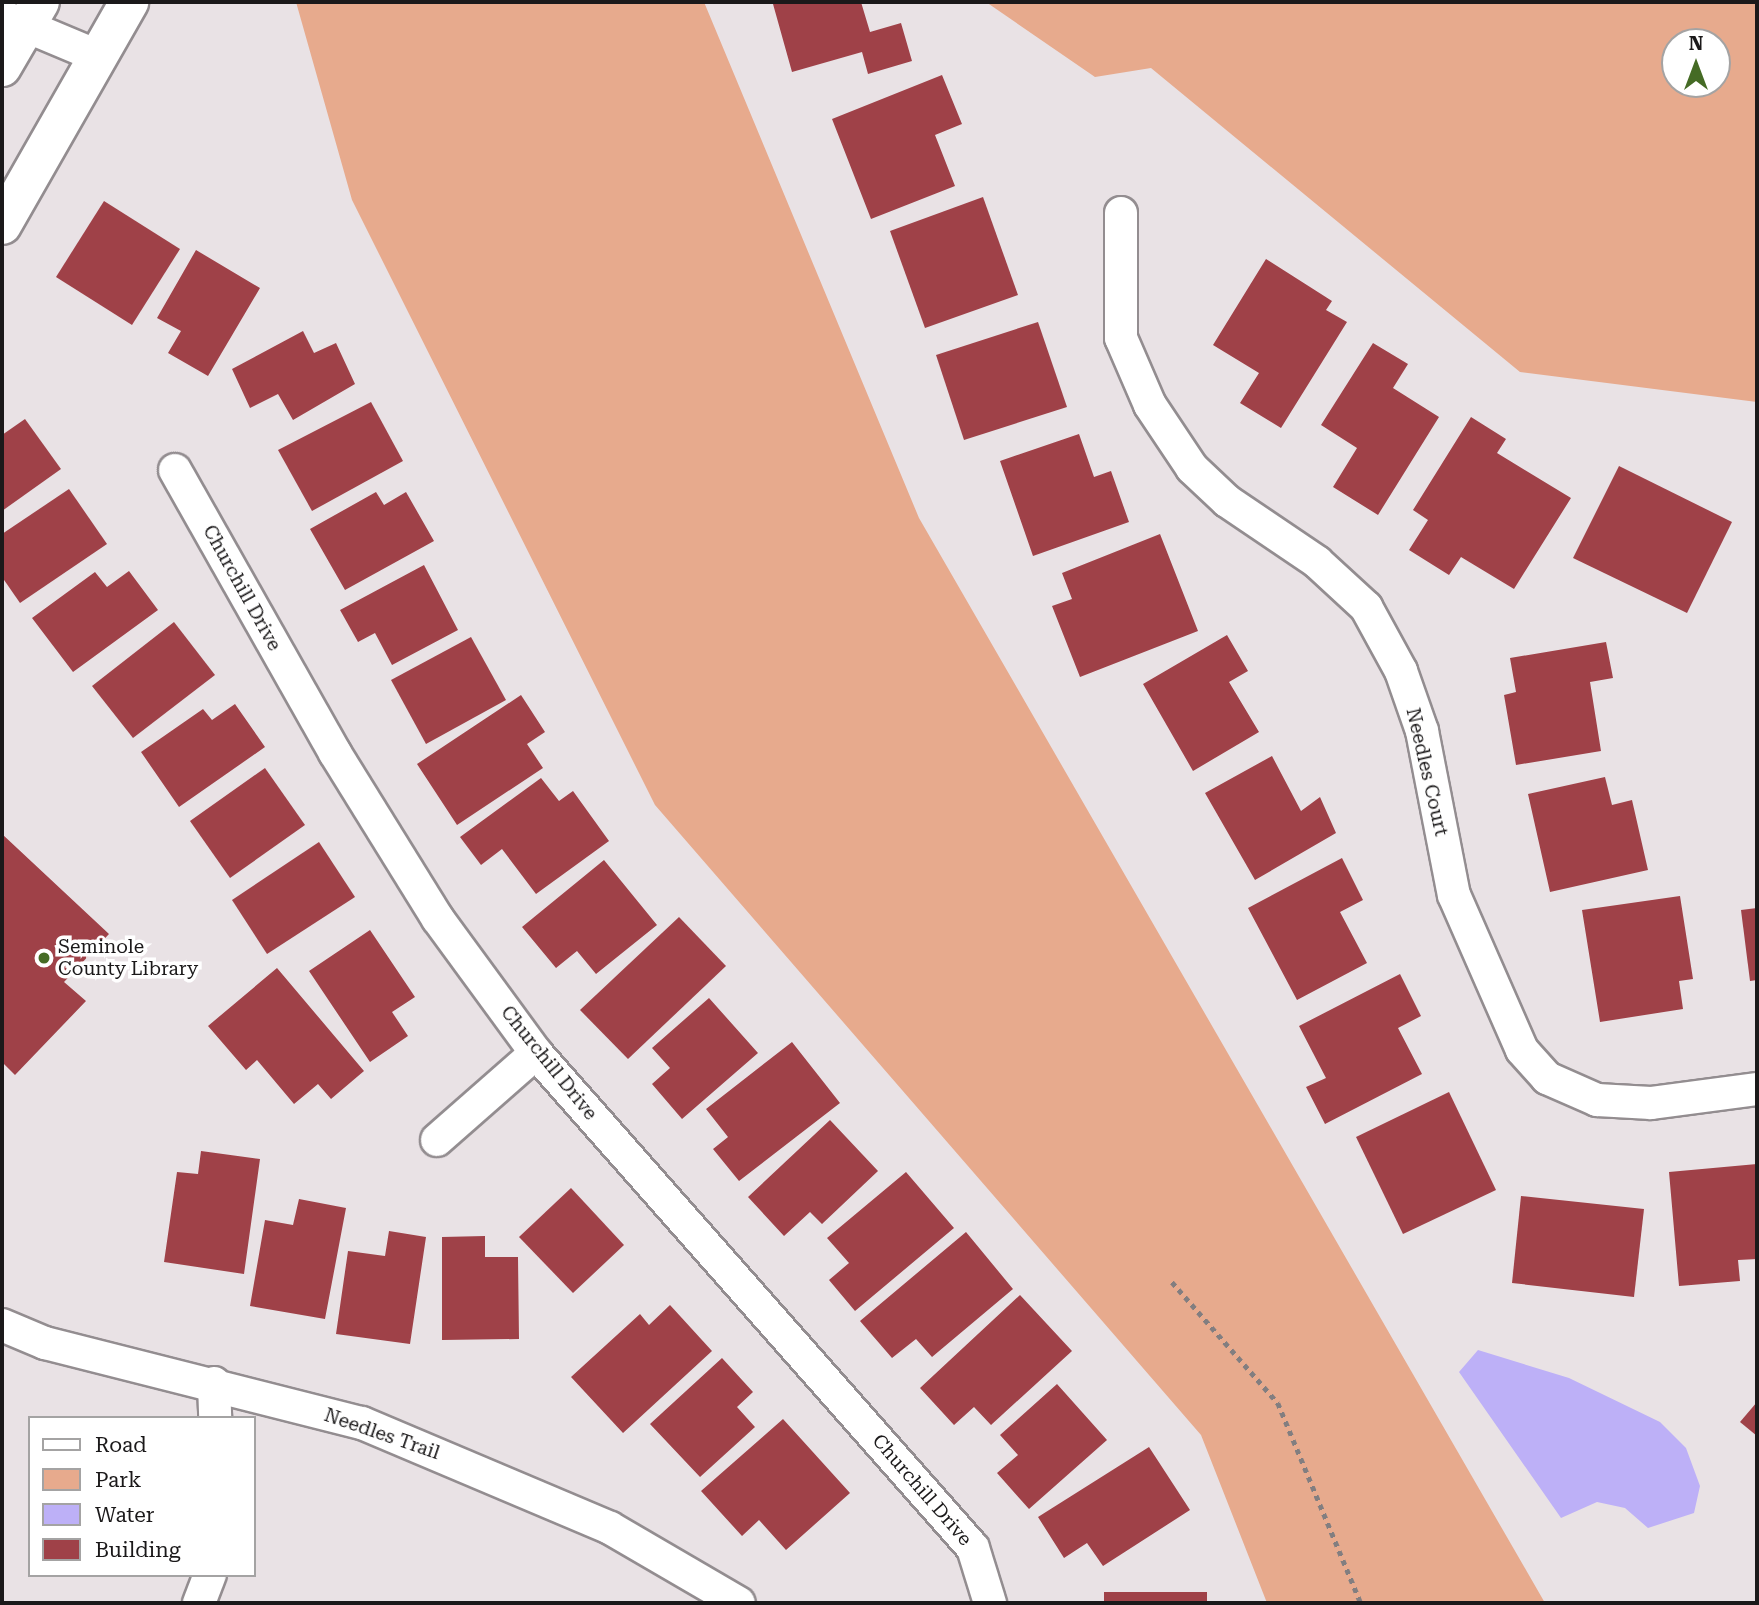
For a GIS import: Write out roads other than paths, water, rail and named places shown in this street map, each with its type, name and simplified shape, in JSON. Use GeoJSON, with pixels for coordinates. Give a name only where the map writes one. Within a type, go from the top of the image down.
{"type":"FeatureCollection","features":[{"type":"Feature","properties":{"kind":"street"},"geometry":{"type":"LineString","coordinates":[[2,225],[129,2]]}},
{"type":"Feature","properties":{"kind":"street"},"geometry":{"type":"LineString","coordinates":[[2,67],[23,15],[100,57]]}},
{"type":"Feature","properties":{"kind":"street","name":"Needles Court"},"geometry":{"type":"LineString","coordinates":[[1121,213],[1121,338],[1150,405],[1192,468],[1227,501],[1317,562],[1366,607],[1401,671],[1422,731],[1454,895],[1522,1050],[1547,1078],[1597,1100],[1651,1103],[1757,1089]]}},
{"type":"Feature","properties":{"kind":"street","name":"Churchill Drive"},"geometry":{"type":"LineString","coordinates":[[175,470],[335,754],[438,919],[536,1053],[973,1548],[990,1603]]}},
{"type":"Feature","properties":{"kind":"street"},"geometry":{"type":"LineString","coordinates":[[437,1140],[536,1053]]}},
{"type":"Feature","properties":{"kind":"street","name":"Needles Trail"},"geometry":{"type":"LineString","coordinates":[[2,1325],[44,1343],[214,1383],[362,1423],[489,1474],[610,1528],[739,1603]]}},
{"type":"Feature","properties":{"kind":"street"},"geometry":{"type":"LineString","coordinates":[[214,1383],[215,1416]]}},
{"type":"Feature","properties":{"kind":"street"},"geometry":{"type":"LineString","coordinates":[[199,1603],[209,1577]]}},
{"type":"Feature","properties":{"kind":"water"},"geometry":{"type":"Polygon","coordinates":[[[1478,1350],[1569,1378],[1660,1422],[1686,1448],[1700,1486],[1694,1513],[1648,1528],[1625,1508],[1597,1502],[1561,1518],[1459,1372],[1478,1350]]]}},
{"type":"Feature","properties":{"kind":"place","name":"Seminole County Library"},"geometry":{"type":"Point","coordinates":[44,958]}}]}
